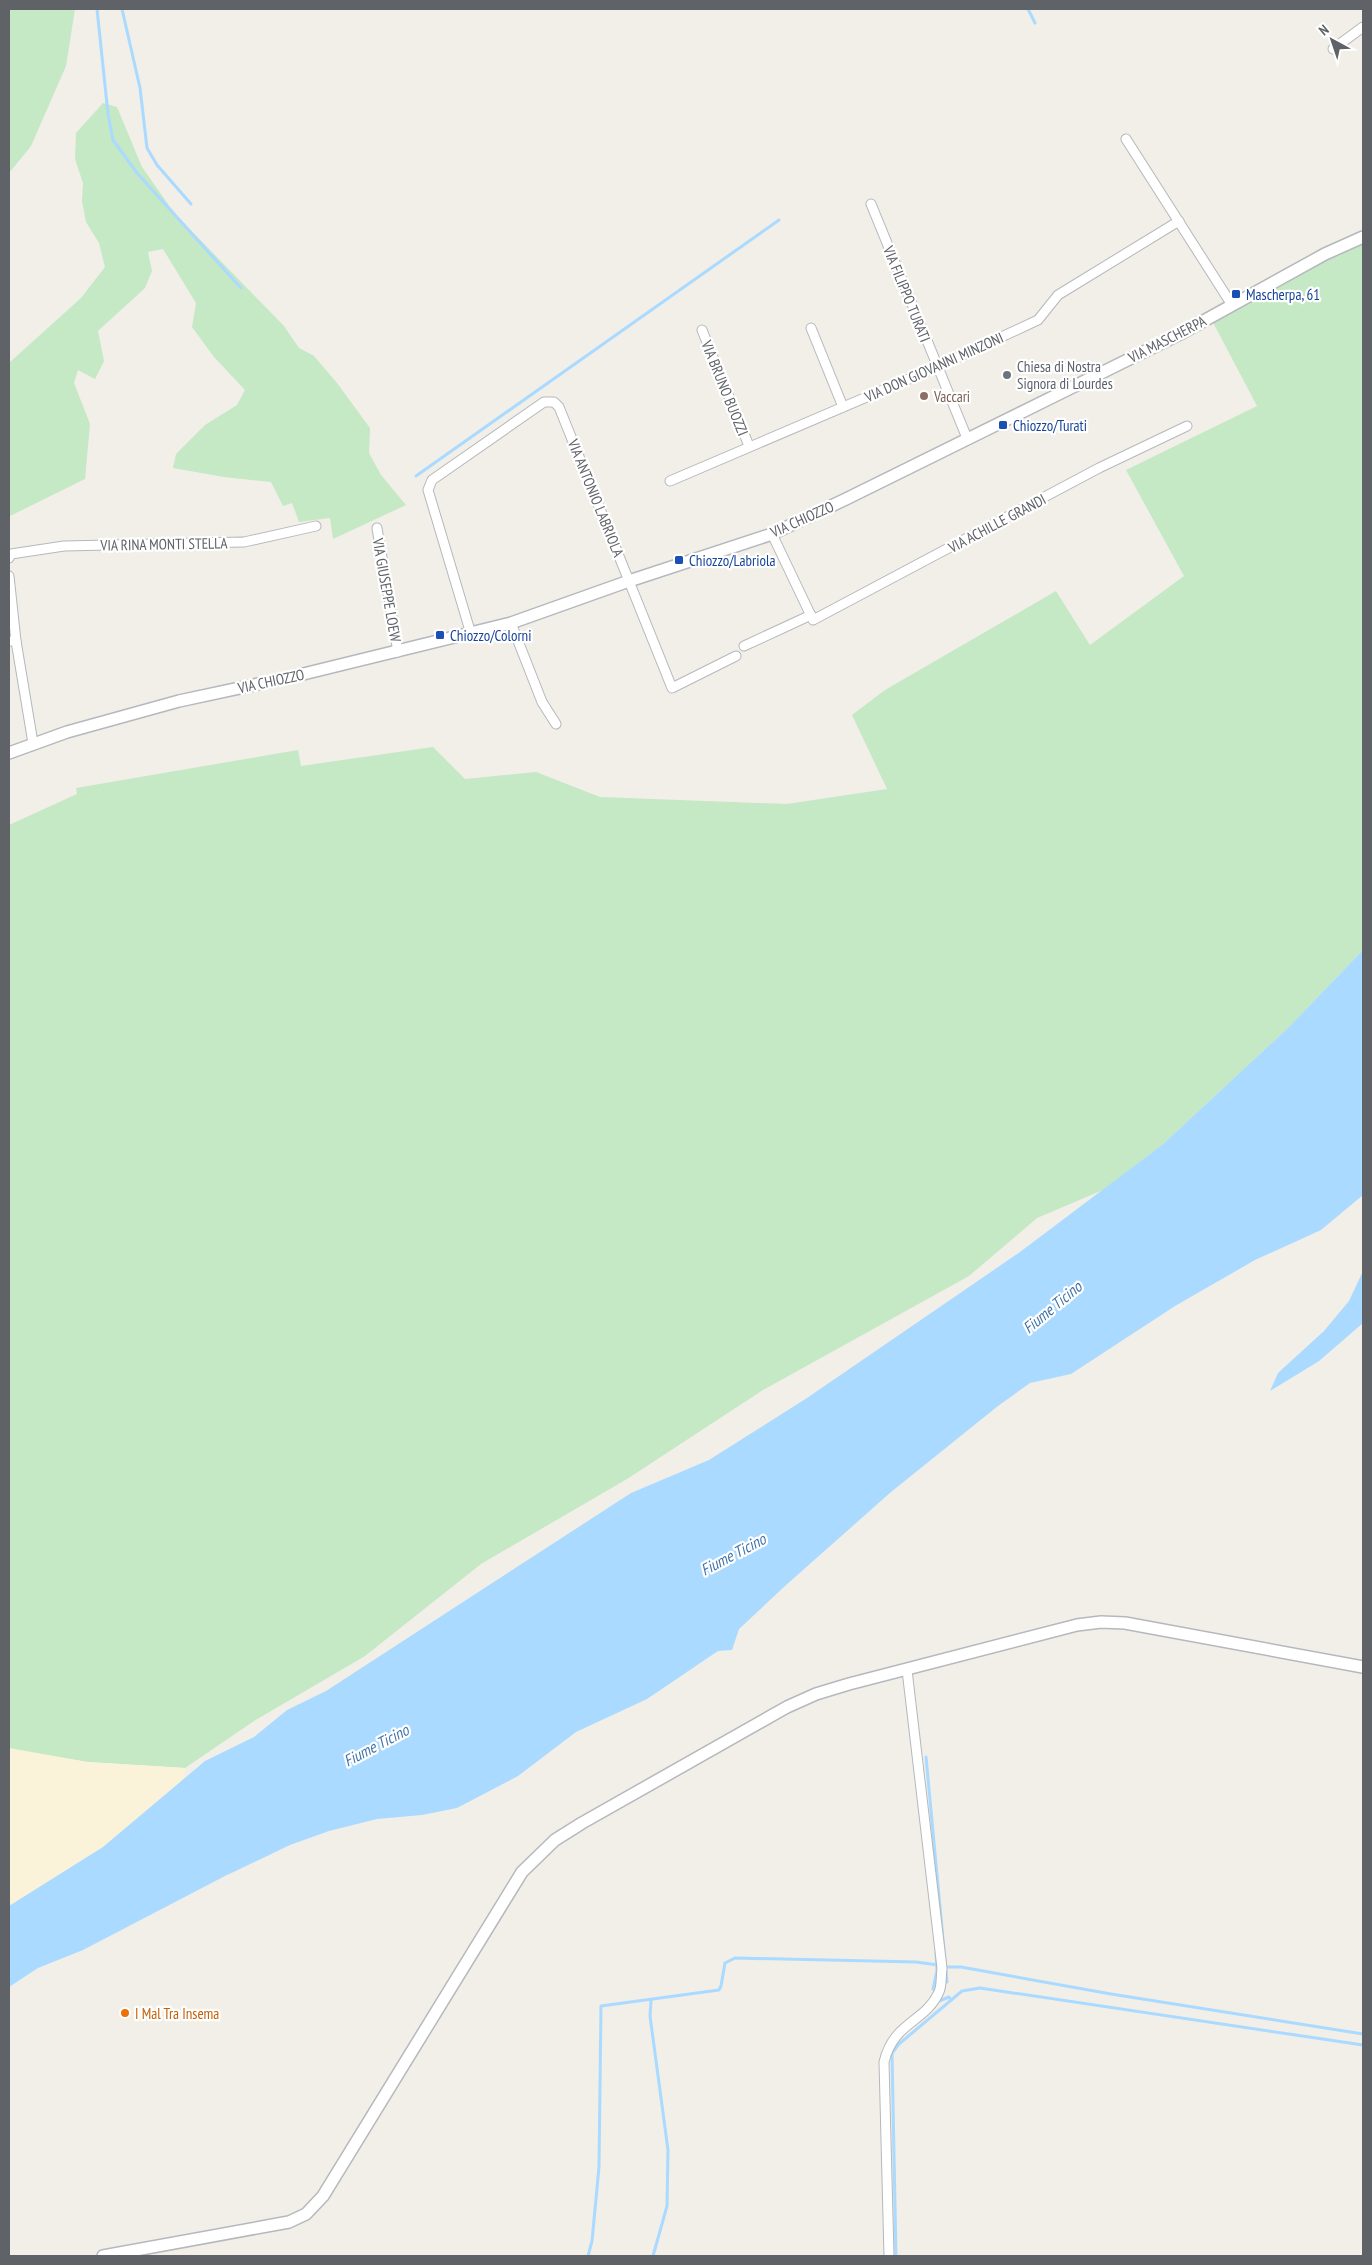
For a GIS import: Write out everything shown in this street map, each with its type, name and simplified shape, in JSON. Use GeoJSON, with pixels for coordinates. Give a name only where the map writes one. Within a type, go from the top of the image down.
{"type":"FeatureCollection","features":[{"type":"Feature","properties":{"kind":"street"},"geometry":{"type":"LineString","coordinates":[[1333,49],[1363,27]]}},
{"type":"Feature","properties":{"kind":"street"},"geometry":{"type":"LineString","coordinates":[[1126,139],[1232,305]]}},
{"type":"Feature","properties":{"kind":"street","name":"VIA FILIPPO TURATI"},"geometry":{"type":"LineString","coordinates":[[871,204],[967,438]]}},
{"type":"Feature","properties":{"kind":"street","name":"VIA DON GIOVANNI MINZONI"},"geometry":{"type":"LineString","coordinates":[[670,481],[937,367],[1038,320],[1058,295],[1179,221]]}},
{"type":"Feature","properties":{"kind":"street","name":"VIA MASCHERPA"},"geometry":{"type":"LineString","coordinates":[[967,438],[1180,334],[1325,254],[1363,237]]}},
{"type":"Feature","properties":{"kind":"street"},"geometry":{"type":"LineString","coordinates":[[811,328],[843,407]]}},
{"type":"Feature","properties":{"kind":"street","name":"VIA BRUNO BUOZZI"},"geometry":{"type":"LineString","coordinates":[[702,330],[749,446]]}},
{"type":"Feature","properties":{"kind":"street","name":"VIA ANTONIO LABRIOLA"},"geometry":{"type":"LineString","coordinates":[[471,634],[430,502],[428,490],[432,480],[544,402],[554,402],[559,407],[629,580]]}},
{"type":"Feature","properties":{"kind":"street","name":"VIA ACHILLE GRANDI"},"geometry":{"type":"LineString","coordinates":[[744,646],[811,615],[813,620],[1099,468],[1186,426]]}},
{"type":"Feature","properties":{"kind":"street","name":"VIA CHIOZZO"},"geometry":{"type":"LineString","coordinates":[[9,753],[32,743],[179,701],[398,652],[511,623],[629,580],[772,534],[967,438]]}},
{"type":"Feature","properties":{"kind":"street","name":"VIA RINA MONTI STELLA"},"geometry":{"type":"LineString","coordinates":[[10,556],[64,546],[244,542],[316,526]]}},
{"type":"Feature","properties":{"kind":"street","name":"VIA GIUSEPPE LOEW"},"geometry":{"type":"LineString","coordinates":[[377,528],[398,652]]}},
{"type":"Feature","properties":{"kind":"street"},"geometry":{"type":"LineString","coordinates":[[772,534],[811,615]]}},
{"type":"Feature","properties":{"kind":"street"},"geometry":{"type":"LineString","coordinates":[[9,576],[13,641],[32,743]]}},
{"type":"Feature","properties":{"kind":"street"},"geometry":{"type":"LineString","coordinates":[[629,580],[672,688],[736,656]]}},
{"type":"Feature","properties":{"kind":"street"},"geometry":{"type":"LineString","coordinates":[[511,623],[542,702],[556,724]]}},
{"type":"Feature","properties":{"kind":"street"},"geometry":{"type":"LineString","coordinates":[[103,2256],[289,2222],[306,2214],[324,2196],[522,1872],[555,1840],[582,1823],[787,1707],[816,1694],[1077,1625],[1101,1622],[1125,1623],[1363,1667]]}},
{"type":"Feature","properties":{"kind":"street"},"geometry":{"type":"LineString","coordinates":[[889,2256],[884,2062],[888,2046],[901,2029],[927,2009],[939,1991],[942,1968],[907,1670]]}},
{"type":"Feature","properties":{"kind":"green space"},"geometry":{"type":"Polygon","coordinates":[[[9,9],[75,9],[66,66],[31,146],[9,173],[9,9]]]}},
{"type":"Feature","properties":{"kind":"green space"},"geometry":{"type":"Polygon","coordinates":[[[103,103],[117,107],[142,167],[175,214],[284,326],[299,348],[314,356],[337,383],[370,428],[369,453],[381,475],[406,505],[333,539],[330,518],[299,522],[292,503],[283,506],[271,482],[224,477],[173,468],[176,454],[205,425],[237,405],[245,390],[214,357],[192,327],[196,303],[163,249],[148,252],[152,271],[145,288],[98,331],[104,361],[95,379],[78,370],[74,383],[90,424],[85,479],[10,516],[9,520],[9,363],[81,298],[105,267],[99,243],[86,222],[82,201],[83,183],[75,159],[76,133],[103,103]]]}},
{"type":"Feature","properties":{"kind":"green space"},"geometry":{"type":"Polygon","coordinates":[[[1363,230],[1363,950],[1288,1028],[1162,1145],[1103,1190],[1037,1218],[969,1276],[763,1390],[627,1479],[481,1564],[365,1656],[254,1721],[185,1768],[88,1762],[9,1750],[9,825],[77,794],[76,788],[298,750],[301,766],[433,747],[465,779],[536,772],[600,797],[787,804],[887,789],[852,715],[885,690],[1056,591],[1090,645],[1184,576],[1126,470],[1257,406],[1208,313],[1291,266],[1363,230]]]}},
{"type":"Feature","properties":{"kind":"sand"},"geometry":{"type":"Polygon","coordinates":[[[9,1748],[88,1762],[185,1768],[184,1780],[103,1847],[9,1906],[9,1748]]]}},
{"type":"Feature","properties":{"kind":"water","name":"Fiume Ticino"},"geometry":{"type":"Polygon","coordinates":[[[1363,950],[1363,1195],[1321,1230],[1255,1260],[1175,1306],[1071,1374],[1030,1383],[998,1406],[891,1492],[785,1586],[739,1629],[732,1650],[718,1651],[647,1699],[576,1732],[518,1776],[457,1808],[422,1815],[377,1819],[329,1831],[290,1845],[225,1876],[83,1950],[38,1968],[9,1987],[9,1906],[103,1847],[205,1761],[254,1737],[287,1710],[326,1691],[631,1493],[709,1460],[807,1398],[1020,1252],[1162,1145],[1288,1028],[1363,950]]]}},
{"type":"Feature","properties":{"kind":"water"},"geometry":{"type":"Polygon","coordinates":[[[1363,1271],[1363,1323],[1319,1361],[1270,1391],[1278,1373],[1324,1331],[1349,1301],[1363,1271]]]}},
{"type":"Feature","properties":{"kind":"waterway"},"geometry":{"type":"LineString","coordinates":[[97,9],[108,114],[113,140],[137,173],[241,288]]}},
{"type":"Feature","properties":{"kind":"waterway"},"geometry":{"type":"LineString","coordinates":[[122,9],[140,88],[147,148],[157,165],[191,204]]}},
{"type":"Feature","properties":{"kind":"waterway"},"geometry":{"type":"LineString","coordinates":[[1028,9],[1035,23]]}},
{"type":"Feature","properties":{"kind":"waterway"},"geometry":{"type":"LineString","coordinates":[[416,476],[779,220]]}},
{"type":"Feature","properties":{"kind":"waterway"},"geometry":{"type":"LineString","coordinates":[[926,1757],[947,1982]]}},
{"type":"Feature","properties":{"kind":"waterway"},"geometry":{"type":"LineString","coordinates":[[933,1989],[937,1970],[936,1952]]}},
{"type":"Feature","properties":{"kind":"waterway"},"geometry":{"type":"LineString","coordinates":[[588,2256],[592,2241],[599,2167],[601,2006],[719,1990],[725,1963],[735,1958],[916,1962],[938,1965]]}},
{"type":"Feature","properties":{"kind":"waterway"},"geometry":{"type":"LineString","coordinates":[[945,1967],[961,1967],[1111,1994],[1363,2034]]}},
{"type":"Feature","properties":{"kind":"waterway"},"geometry":{"type":"LineString","coordinates":[[896,2256],[892,2053],[899,2044],[962,1991],[980,1988],[1363,2045]]}},
{"type":"Feature","properties":{"kind":"waterway"},"geometry":{"type":"LineString","coordinates":[[939,2001],[949,1997],[951,2000]]}},
{"type":"Feature","properties":{"kind":"waterway"},"geometry":{"type":"LineString","coordinates":[[651,2001],[650,2016],[668,2150],[667,2206],[653,2256]]}},
{"type":"Feature","properties":{"kind":"place","name":"Mascherpa, 61"},"geometry":{"type":"Point","coordinates":[1236,294]}},
{"type":"Feature","properties":{"kind":"place","name":"Chiesa di Nostra Signora di Lourdes"},"geometry":{"type":"Point","coordinates":[1007,375]}},
{"type":"Feature","properties":{"kind":"place","name":"Vaccari"},"geometry":{"type":"Point","coordinates":[924,396]}},
{"type":"Feature","properties":{"kind":"place","name":"Chiozzo/Turati"},"geometry":{"type":"Point","coordinates":[1003,425]}},
{"type":"Feature","properties":{"kind":"place","name":"Chiozzo/Labriola"},"geometry":{"type":"Point","coordinates":[679,560]}},
{"type":"Feature","properties":{"kind":"place","name":"Chiozzo/Colorni"},"geometry":{"type":"Point","coordinates":[440,635]}},
{"type":"Feature","properties":{"kind":"place","name":"I Mal Tra Insema"},"geometry":{"type":"Point","coordinates":[125,2013]}}]}
